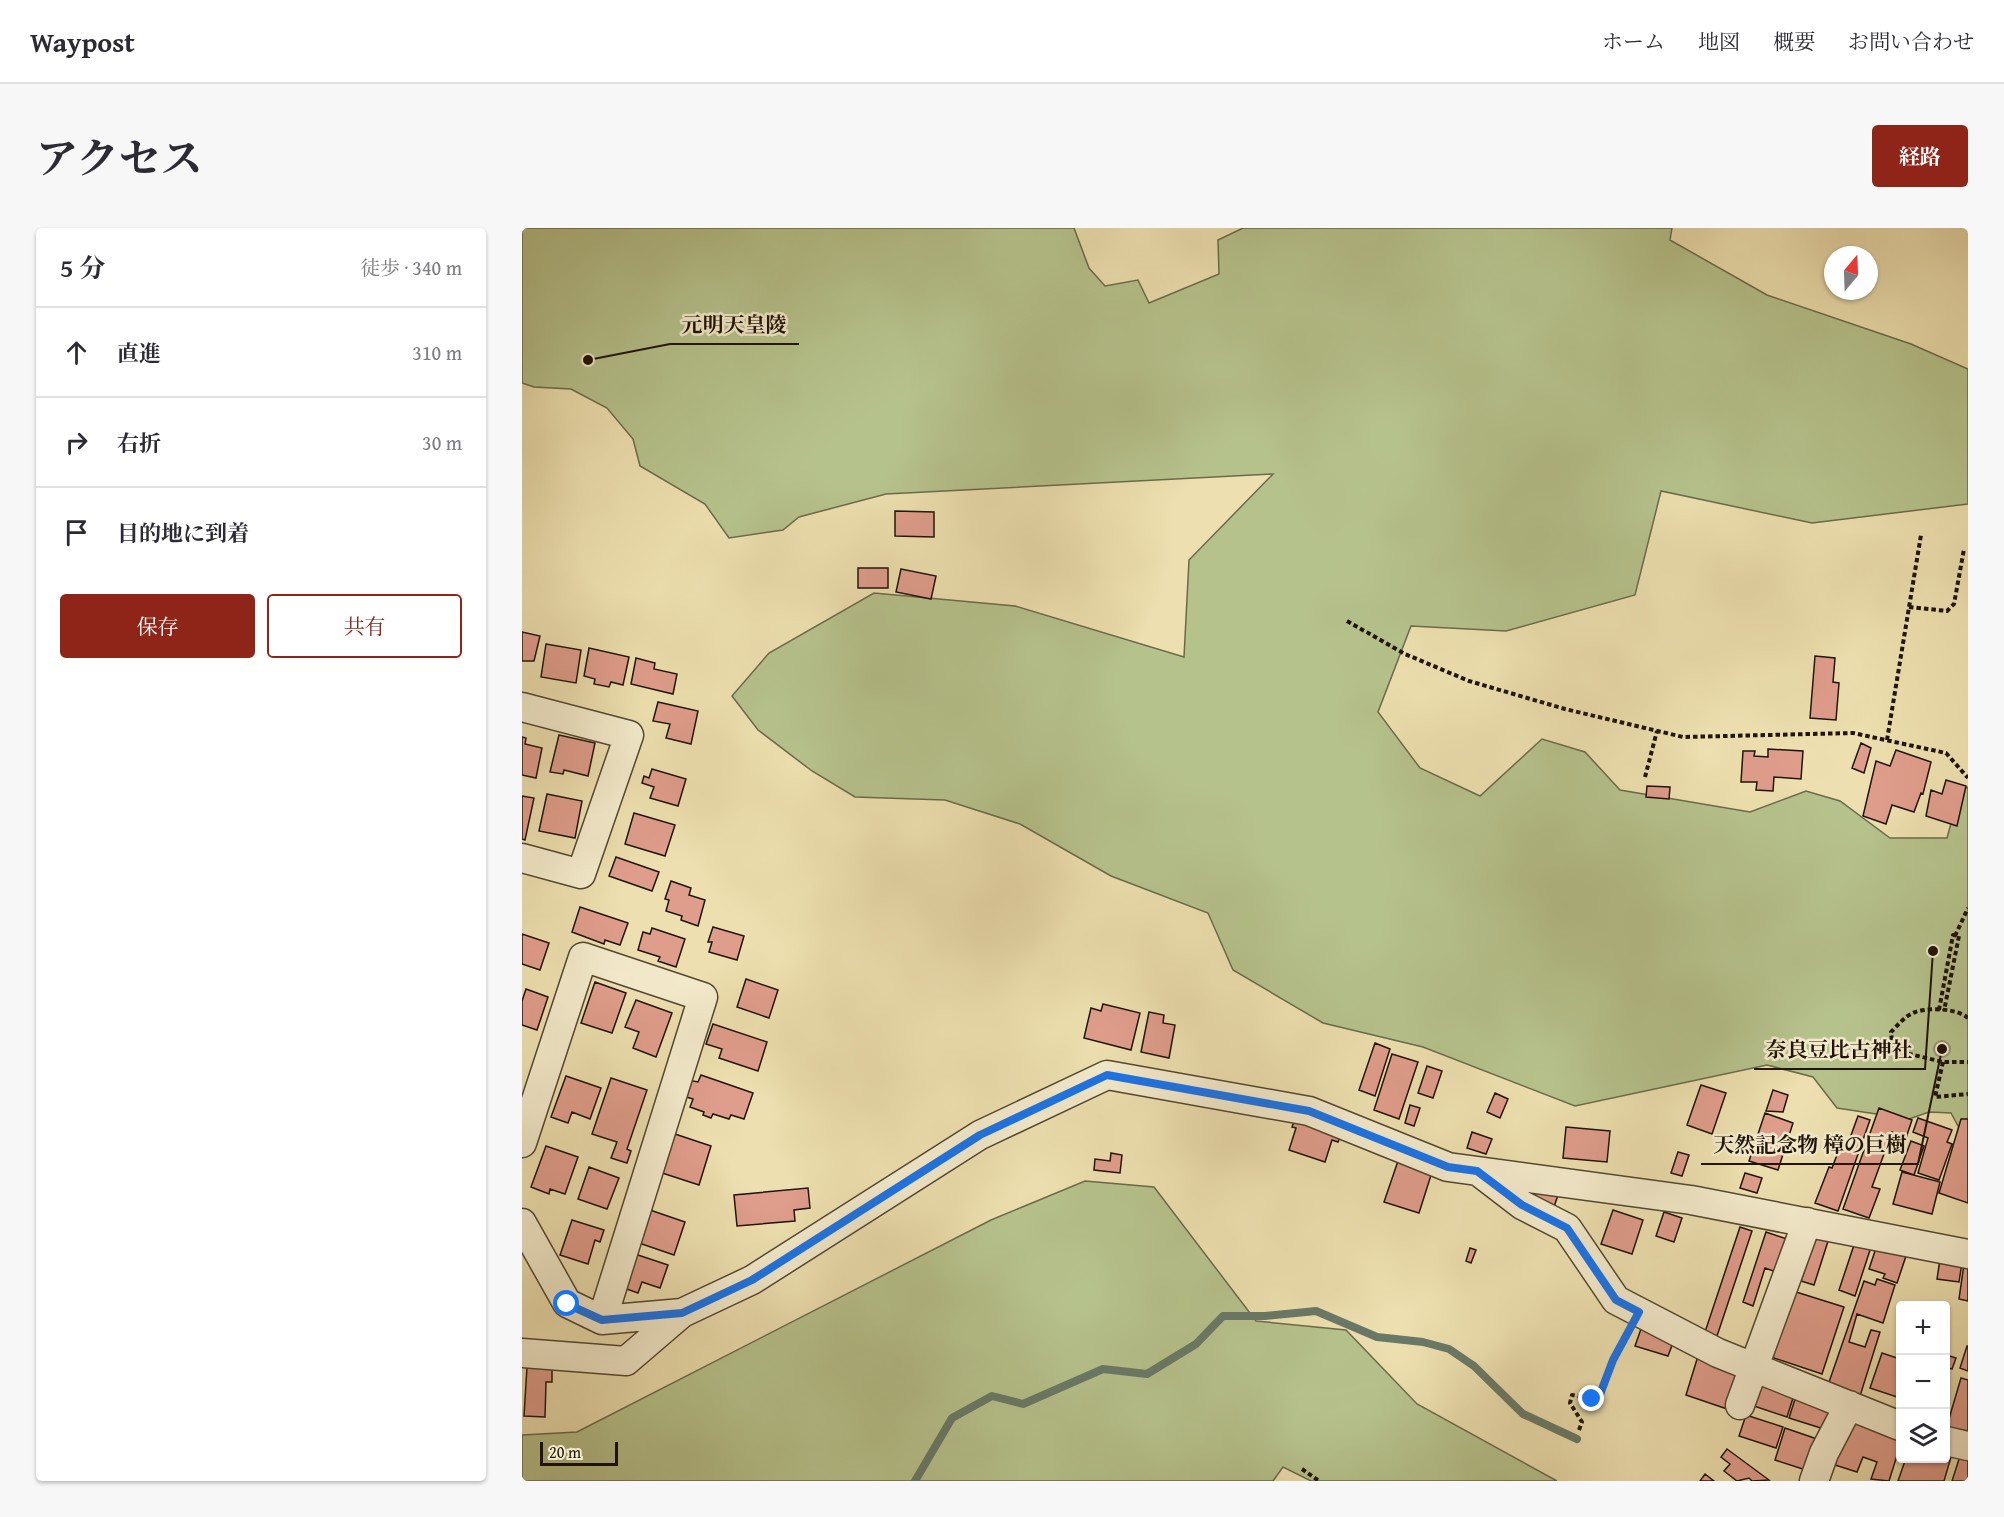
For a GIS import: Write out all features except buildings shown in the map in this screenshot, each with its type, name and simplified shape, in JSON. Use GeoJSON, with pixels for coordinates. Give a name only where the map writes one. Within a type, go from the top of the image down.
{"type":"FeatureCollection","features":[{"type":"Feature","properties":{"kind":"street"},"geometry":{"type":"LineString","coordinates":[[522,707],[629,735],[581,874],[522,858]]}},
{"type":"Feature","properties":{"kind":"street"},"geometry":{"type":"LineString","coordinates":[[522,1143],[528,1106],[583,957],[703,997],[602,1320]]}},
{"type":"Feature","properties":{"kind":"street"},"geometry":{"type":"LineString","coordinates":[[522,1353],[626,1360],[682,1313],[752,1280],[980,1135],[1107,1075],[1309,1111],[1448,1167],[1691,1200],[1968,1254]]}},
{"type":"Feature","properties":{"kind":"street"},"geometry":{"type":"LineString","coordinates":[[1477,1171],[1522,1205],[1567,1228],[1616,1300],[1718,1353],[1896,1424]]}},
{"type":"Feature","properties":{"kind":"street"},"geometry":{"type":"LineString","coordinates":[[1740,1405],[1807,1222]]}},
{"type":"Feature","properties":{"kind":"street"},"geometry":{"type":"LineString","coordinates":[[522,1223],[567,1304],[602,1320],[682,1313]]}},
{"type":"Feature","properties":{"kind":"street"},"geometry":{"type":"LineString","coordinates":[[1814,1481],[1824,1454],[1849,1405]]}},
{"type":"Feature","properties":{"kind":"street"},"geometry":{"type":"LineString","coordinates":[[1950,1442],[1968,1446]]}},
{"type":"Feature","properties":{"kind":"path"},"geometry":{"type":"LineString","coordinates":[[1887,740],[1921,536]]}},
{"type":"Feature","properties":{"kind":"path"},"geometry":{"type":"LineString","coordinates":[[1909,607],[1947,611],[1954,604],[1964,549]]}},
{"type":"Feature","properties":{"kind":"path"},"geometry":{"type":"LineString","coordinates":[[1347,621],[1405,654],[1469,681],[1565,709],[1683,737],[1853,733],[1947,753],[1968,778]]}},
{"type":"Feature","properties":{"kind":"path"},"geometry":{"type":"LineString","coordinates":[[1645,777],[1657,731]]}},
{"type":"Feature","properties":{"kind":"path"},"geometry":{"type":"LineString","coordinates":[[1939,1010],[1953,935],[1955,936],[1968,908]]}},
{"type":"Feature","properties":{"kind":"path"},"geometry":{"type":"LineString","coordinates":[[1944,1011],[1959,936],[1955,936]]}},
{"type":"Feature","properties":{"kind":"path"},"geometry":{"type":"LineString","coordinates":[[1968,1018],[1939,1010],[1912,1013],[1891,1032],[1893,1050],[1943,1062],[1968,1062]]}},
{"type":"Feature","properties":{"kind":"path"},"geometry":{"type":"LineString","coordinates":[[1943,1062],[1935,1097],[1968,1094]]}},
{"type":"Feature","properties":{"kind":"path"},"geometry":{"type":"LineString","coordinates":[[1579,1430],[1582,1422],[1570,1403],[1572,1395],[1592,1399],[1599,1397],[1613,1360],[1639,1312]]}},
{"type":"Feature","properties":{"kind":"path"},"geometry":{"type":"LineString","coordinates":[[1302,1469],[1319,1481]]}},
{"type":"Feature","properties":{"kind":"green space"},"geometry":{"type":"Polygon","coordinates":[[[522,228],[1074,228],[1089,268],[1105,286],[1138,280],[1149,303],[1219,274],[1218,240],[1243,228],[1672,228],[1670,240],[1767,295],[1911,344],[1968,369],[1968,504],[1812,523],[1661,491],[1635,595],[1506,631],[1411,626],[1378,712],[1420,768],[1480,796],[1542,739],[1585,752],[1620,790],[1750,812],[1806,791],[1840,801],[1890,838],[1947,838],[1960,791],[1968,787],[1968,1126],[1958,1126],[1951,1113],[1929,1112],[1909,1119],[1837,1108],[1813,1077],[1767,1065],[1575,1106],[1423,1047],[1323,1023],[1233,970],[1208,913],[1111,876],[1020,824],[945,800],[855,797],[812,771],[758,730],[732,696],[769,653],[874,593],[1015,606],[1184,657],[1189,560],[1273,474],[886,494],[799,517],[783,530],[729,538],[705,504],[640,466],[633,439],[607,408],[571,389],[534,387],[522,383],[522,228]]]}},
{"type":"Feature","properties":{"kind":"green space"},"geometry":{"type":"Polygon","coordinates":[[[1085,1181],[1154,1187],[1256,1321],[1346,1330],[1417,1404],[1557,1481],[1311,1481],[1283,1467],[1273,1481],[522,1481],[522,1435],[577,1432],[991,1220],[1085,1181]]]}},
{"type":"Feature","properties":{"kind":"waterway"},"geometry":{"type":"LineString","coordinates":[[915,1481],[952,1418],[992,1396],[1023,1404],[1103,1369],[1147,1374],[1196,1344],[1223,1316],[1265,1316],[1316,1311],[1377,1337],[1423,1342],[1449,1349],[1474,1366],[1523,1414],[1577,1439]]}},
{"type":"Feature","properties":{"kind":"place","name":"元明天皇陵"},"geometry":{"type":"Point","coordinates":[588,360]}},
{"type":"Feature","properties":{"kind":"place","name":"奈良豆比古神社"},"geometry":{"type":"Point","coordinates":[1933,951]}},
{"type":"Feature","properties":{"kind":"place","name":"天然記念物 樟の巨樹"},"geometry":{"type":"Point","coordinates":[1942,1049]}},
{"type":"Feature","properties":{"kind":"route"},"geometry":{"type":"LineString","coordinates":[[567,1304],[602,1320],[682,1313],[752,1280],[980,1135],[1107,1075],[1309,1111],[1448,1167],[1477,1171],[1522,1205],[1567,1228],[1616,1300],[1639,1312],[1613,1360],[1599,1397],[1592,1399]]}}]}
